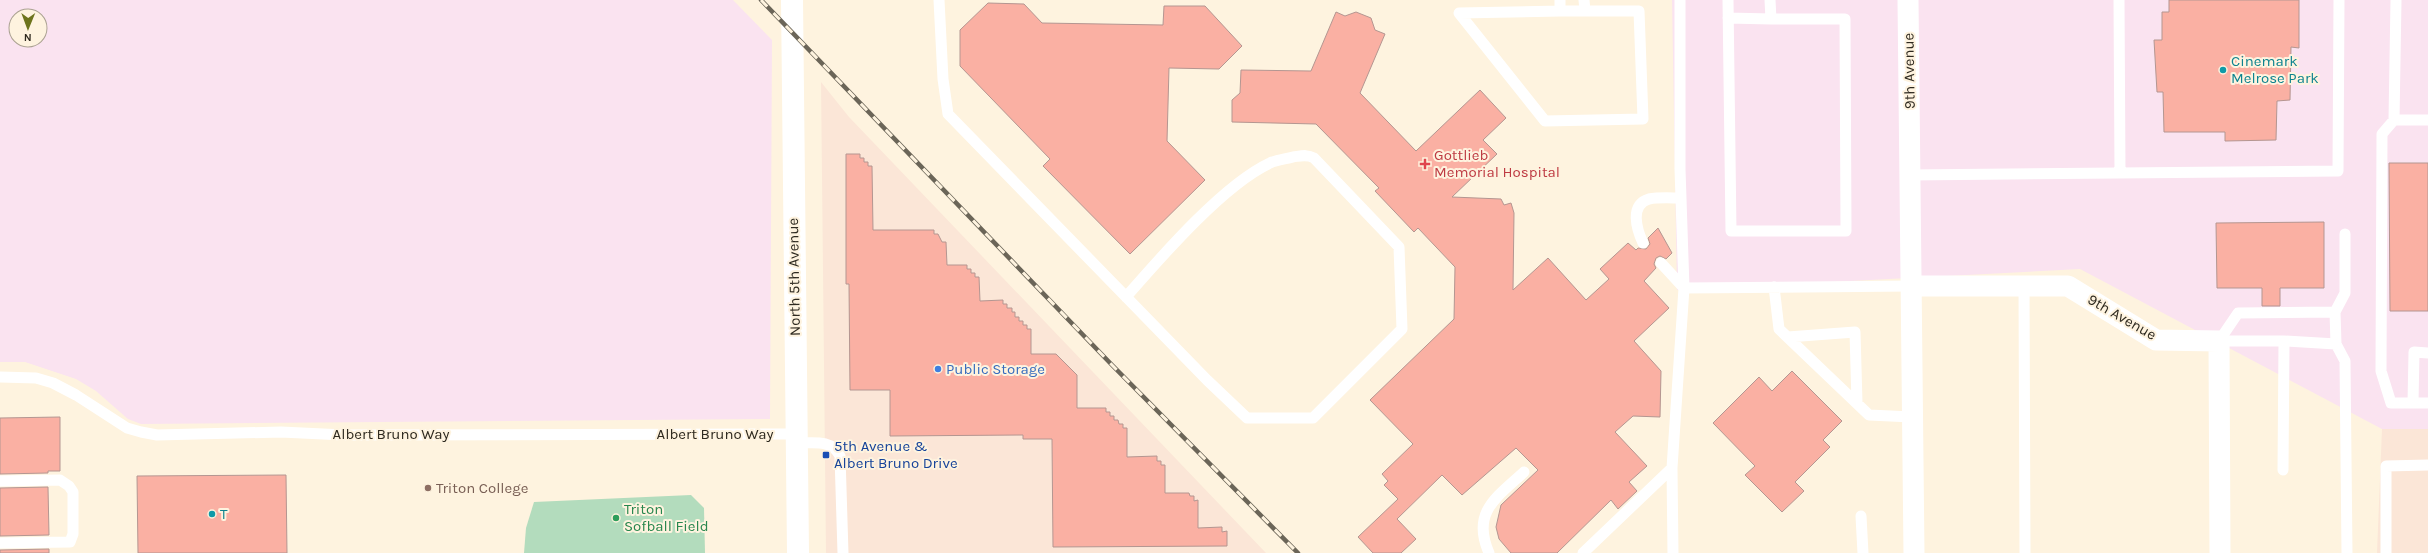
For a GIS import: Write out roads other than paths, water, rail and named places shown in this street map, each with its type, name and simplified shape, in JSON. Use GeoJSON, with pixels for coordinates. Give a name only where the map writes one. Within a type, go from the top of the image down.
{"type":"FeatureCollection","features":[{"type":"Feature","properties":{"kind":"street","name":"North 5th Avenue"},"geometry":{"type":"LineString","coordinates":[[792,0],[798,553]]}},
{"type":"Feature","properties":{"kind":"street","name":"9th Avenue"},"geometry":{"type":"LineString","coordinates":[[1908,0],[1914,553]]}},
{"type":"Feature","properties":{"kind":"street","name":"9th Avenue"},"geometry":{"type":"LineString","coordinates":[[1911,286],[2068,286],[2156,340],[2219,341]]}},
{"type":"Feature","properties":{"kind":"street"},"geometry":{"type":"LineString","coordinates":[[2219,341],[2220,553]]}},
{"type":"Feature","properties":{"kind":"lane"},"geometry":{"type":"LineString","coordinates":[[939,0],[943,79],[948,114],[1126,296],[1247,418],[1313,418],[1402,328],[1399,247],[1314,158],[1306,155],[1270,163],[1247,177],[1223,197],[1186,232],[1126,296]]}},
{"type":"Feature","properties":{"kind":"lane"},"geometry":{"type":"LineString","coordinates":[[1672,553],[1672,468],[1684,288],[1681,198],[1680,0]]}},
{"type":"Feature","properties":{"kind":"lane"},"geometry":{"type":"LineString","coordinates":[[1728,0],[1728,18],[1731,231],[1846,231],[1845,19],[1728,18]]}},
{"type":"Feature","properties":{"kind":"lane"},"geometry":{"type":"LineString","coordinates":[[1770,0],[1770,19]]}},
{"type":"Feature","properties":{"kind":"lane"},"geometry":{"type":"LineString","coordinates":[[2119,0],[2120,173]]}},
{"type":"Feature","properties":{"kind":"lane"},"geometry":{"type":"LineString","coordinates":[[1910,175],[2338,171],[2339,0]]}},
{"type":"Feature","properties":{"kind":"lane"},"geometry":{"type":"LineString","coordinates":[[2396,0],[2394,120],[2382,134],[2381,371],[2391,403],[2428,403]]}},
{"type":"Feature","properties":{"kind":"lane"},"geometry":{"type":"LineString","coordinates":[[1560,6],[1585,6],[1639,11],[1643,119],[1545,121],[1459,14],[1560,6]]}},
{"type":"Feature","properties":{"kind":"lane"},"geometry":{"type":"LineString","coordinates":[[2394,120],[2428,120]]}},
{"type":"Feature","properties":{"kind":"lane"},"geometry":{"type":"LineString","coordinates":[[1643,243],[1636,229],[1636,216],[1640,206],[1649,199],[1681,198]]}},
{"type":"Feature","properties":{"kind":"lane"},"geometry":{"type":"LineString","coordinates":[[2345,234],[2345,293],[2335,312],[2336,344],[2345,361],[2347,553]]}},
{"type":"Feature","properties":{"kind":"lane"},"geometry":{"type":"LineString","coordinates":[[1661,263],[1684,288],[1911,286]]}},
{"type":"Feature","properties":{"kind":"lane"},"geometry":{"type":"LineString","coordinates":[[2024,286],[2025,553]]}},
{"type":"Feature","properties":{"kind":"lane"},"geometry":{"type":"LineString","coordinates":[[1774,287],[1779,328],[1869,415],[1912,417]]}},
{"type":"Feature","properties":{"kind":"lane"},"geometry":{"type":"LineString","coordinates":[[2219,341],[2238,313],[2335,312]]}},
{"type":"Feature","properties":{"kind":"lane"},"geometry":{"type":"LineString","coordinates":[[1788,337],[1855,332],[1857,403]]}},
{"type":"Feature","properties":{"kind":"lane"},"geometry":{"type":"LineString","coordinates":[[2219,341],[2284,341],[2336,344]]}},
{"type":"Feature","properties":{"kind":"lane"},"geometry":{"type":"LineString","coordinates":[[2283,470],[2284,341]]}},
{"type":"Feature","properties":{"kind":"lane"},"geometry":{"type":"LineString","coordinates":[[2413,403],[2414,352],[2428,353]]}},
{"type":"Feature","properties":{"kind":"lane","name":"Albert Bruno Way"},"geometry":{"type":"LineString","coordinates":[[0,377],[36,378],[53,383],[76,395],[127,428],[157,434],[281,432],[344,435],[796,438],[828,444],[836,448],[840,456],[843,553]]}},
{"type":"Feature","properties":{"kind":"lane"},"geometry":{"type":"LineString","coordinates":[[2386,553],[2386,466],[2428,465]]}},
{"type":"Feature","properties":{"kind":"lane"},"geometry":{"type":"LineString","coordinates":[[1583,553],[1672,468]]}},
{"type":"Feature","properties":{"kind":"lane"},"geometry":{"type":"LineString","coordinates":[[1489,553],[1484,535],[1484,521],[1487,507],[1524,472]]}},
{"type":"Feature","properties":{"kind":"lane"},"geometry":{"type":"LineString","coordinates":[[0,480],[60,480],[69,486],[73,492],[73,534],[70,542],[0,543]]}},
{"type":"Feature","properties":{"kind":"lane"},"geometry":{"type":"LineString","coordinates":[[1861,516],[1863,553]]}},
{"type":"Feature","properties":{"kind":"railway"},"geometry":{"type":"LineString","coordinates":[[761,0],[1112,365],[1298,553]]}},
{"type":"Feature","properties":{"kind":"place","name":"Cinemark Melrose Park"},"geometry":{"type":"Point","coordinates":[2223,70]}},
{"type":"Feature","properties":{"kind":"place","name":"Gottlieb Memorial Hospital"},"geometry":{"type":"Point","coordinates":[1425,164]}},
{"type":"Feature","properties":{"kind":"place","name":"Public Storage"},"geometry":{"type":"Point","coordinates":[938,369]}},
{"type":"Feature","properties":{"kind":"place","name":"5th Avenue & Albert Bruno Drive"},"geometry":{"type":"Point","coordinates":[826,455]}},
{"type":"Feature","properties":{"kind":"place","name":"Triton College"},"geometry":{"type":"Point","coordinates":[428,488]}},
{"type":"Feature","properties":{"kind":"place","name":"T"},"geometry":{"type":"Point","coordinates":[212,514]}},
{"type":"Feature","properties":{"kind":"place","name":"Triton Sofball Field"},"geometry":{"type":"Point","coordinates":[616,518]}}]}
